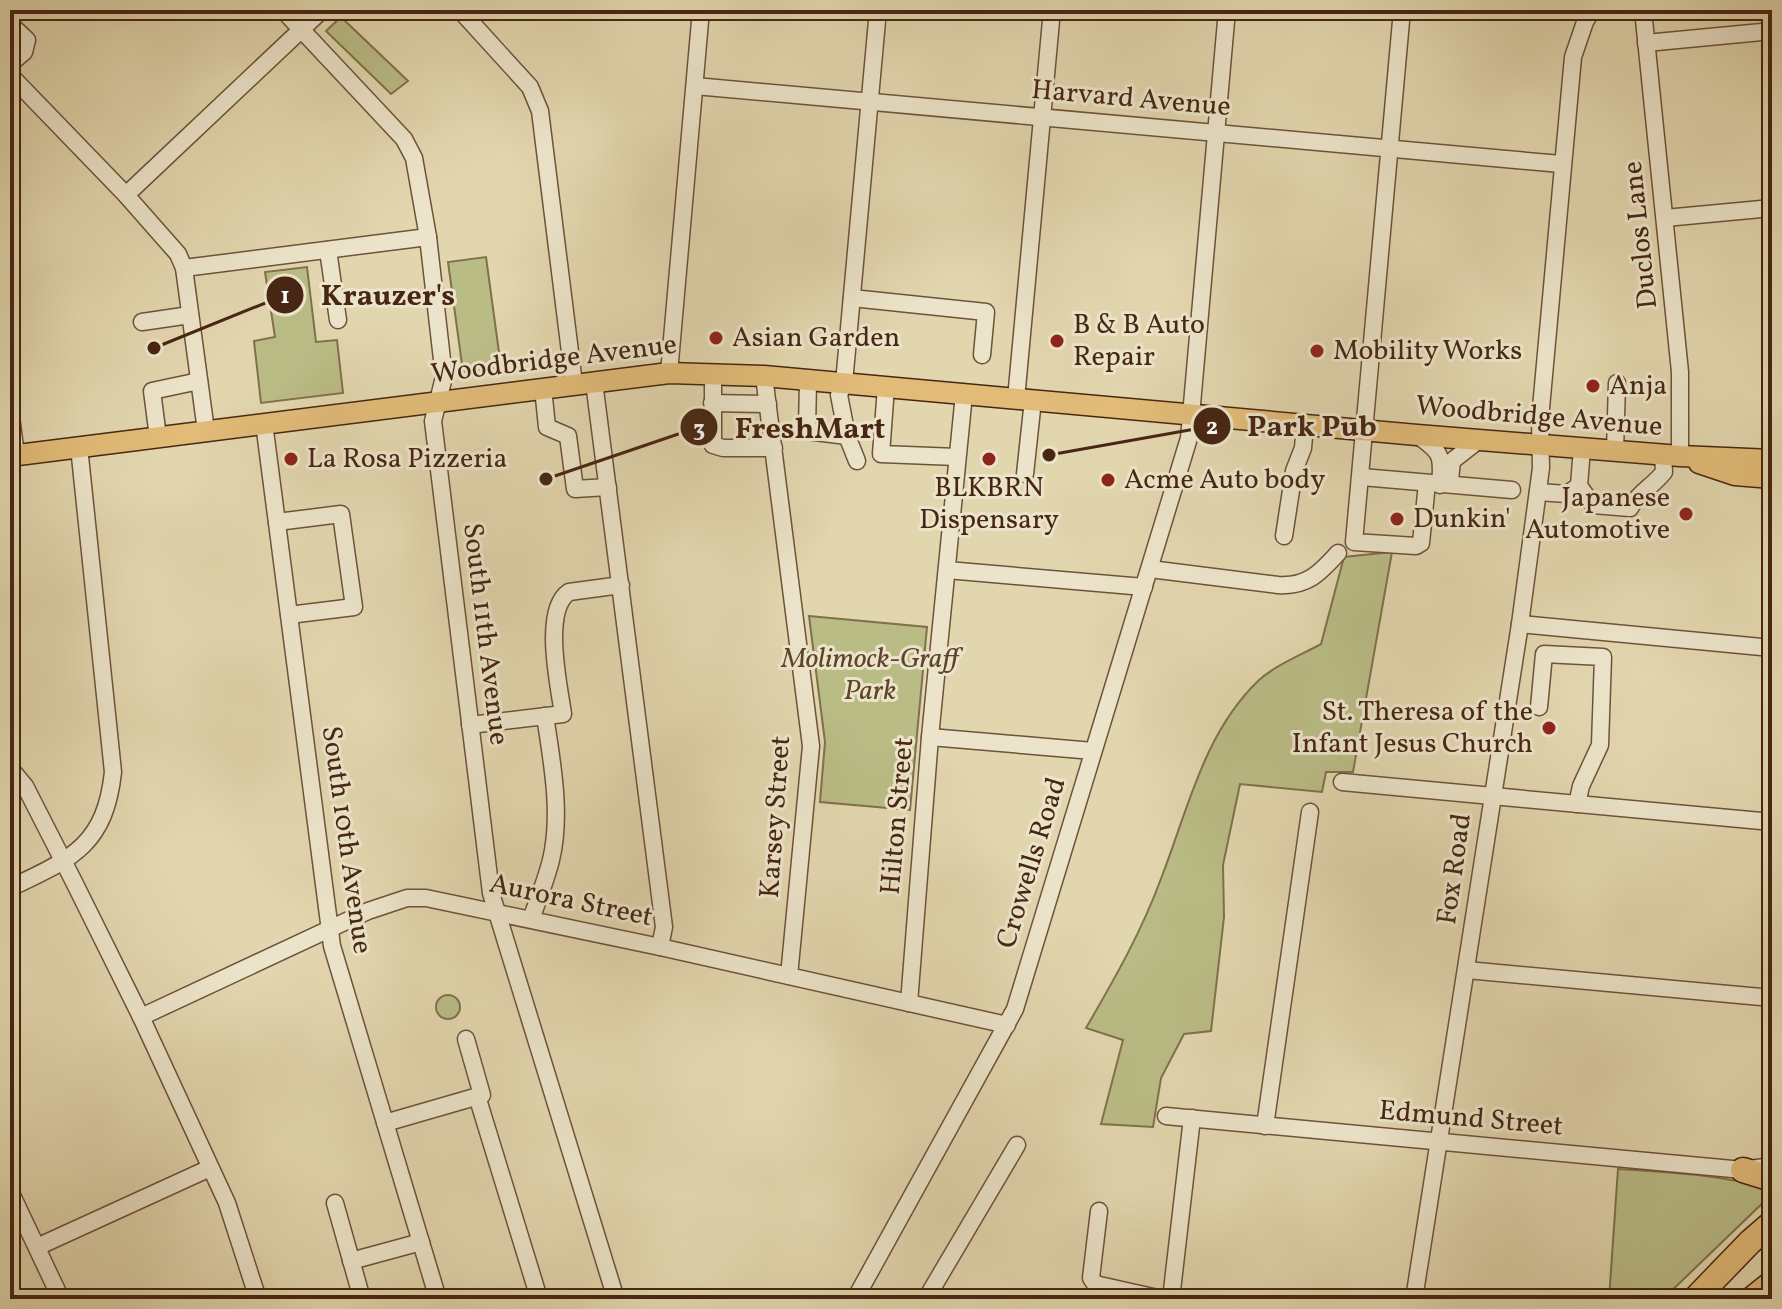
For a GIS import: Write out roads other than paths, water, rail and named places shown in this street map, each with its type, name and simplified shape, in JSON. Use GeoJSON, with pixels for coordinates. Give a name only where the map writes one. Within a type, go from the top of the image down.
{"type":"FeatureCollection","features":[{"type":"Feature","properties":{"kind":"highway"},"geometry":{"type":"LineString","coordinates":[[1743,1170],[1772,1179]]}},
{"type":"Feature","properties":{"kind":"highway"},"geometry":{"type":"LineString","coordinates":[[1695,1299],[1772,1223]]}},
{"type":"Feature","properties":{"kind":"highway"},"geometry":{"type":"LineString","coordinates":[[1752,1299],[1772,1283]]}},
{"type":"Feature","properties":{"kind":"main road","name":"Woodbridge Avenue"},"geometry":{"type":"LineString","coordinates":[[13,456],[584,383],[669,373],[713,373],[1364,431],[1672,456],[1772,460]]}},
{"type":"Feature","properties":{"kind":"main road","name":"Woodbridge Avenue"},"geometry":{"type":"LineString","coordinates":[[1672,456],[1735,475],[1772,478]]}},
{"type":"Feature","properties":{"kind":"street","name":"South 11th Avenue"},"geometry":{"type":"LineString","coordinates":[[283,10],[408,145],[414,158],[428,237],[444,377],[433,421],[491,893],[616,1299]]}},
{"type":"Feature","properties":{"kind":"street"},"geometry":{"type":"LineString","coordinates":[[126,195],[322,10]]}},
{"type":"Feature","properties":{"kind":"street"},"geometry":{"type":"LineString","coordinates":[[460,10],[530,87],[540,111],[584,383],[608,487],[664,927],[660,947]]}},
{"type":"Feature","properties":{"kind":"street"},"geometry":{"type":"LineString","coordinates":[[669,373],[701,10]]}},
{"type":"Feature","properties":{"kind":"street"},"geometry":{"type":"LineString","coordinates":[[857,461],[847,436],[839,395],[844,383],[878,10]]}},
{"type":"Feature","properties":{"kind":"street"},"geometry":{"type":"LineString","coordinates":[[1025,474],[1024,400],[1052,10]]}},
{"type":"Feature","properties":{"kind":"street","name":"Crowells Road"},"geometry":{"type":"LineString","coordinates":[[855,1299],[1015,1009],[1189,438],[1227,10]]}},
{"type":"Feature","properties":{"kind":"street"},"geometry":{"type":"LineString","coordinates":[[1402,10],[1354,542],[1416,546],[1421,543],[1442,464],[1437,449],[1417,435]]}},
{"type":"Feature","properties":{"kind":"street","name":"Fox Road"},"geometry":{"type":"LineString","coordinates":[[1414,1299],[1520,624],[1538,492],[1540,419],[1573,57],[1592,10]]}},
{"type":"Feature","properties":{"kind":"street","name":"Duclos Lane"},"geometry":{"type":"LineString","coordinates":[[1643,10],[1680,372],[1672,456]]}},
{"type":"Feature","properties":{"kind":"street"},"geometry":{"type":"LineString","coordinates":[[10,24],[27,40],[24,52],[10,64]]}},
{"type":"Feature","properties":{"kind":"street"},"geometry":{"type":"LineString","coordinates":[[1646,43],[1772,31]]}},
{"type":"Feature","properties":{"kind":"street"},"geometry":{"type":"LineString","coordinates":[[10,75],[126,195],[178,254],[184,268],[206,431]]}},
{"type":"Feature","properties":{"kind":"street","name":"Harvard Avenue"},"geometry":{"type":"LineString","coordinates":[[695,86],[1561,164]]}},
{"type":"Feature","properties":{"kind":"street"},"geometry":{"type":"LineString","coordinates":[[1665,218],[1772,208]]}},
{"type":"Feature","properties":{"kind":"street"},"geometry":{"type":"LineString","coordinates":[[184,268],[428,237]]}},
{"type":"Feature","properties":{"kind":"street"},"geometry":{"type":"LineString","coordinates":[[328,250],[338,320]]}},
{"type":"Feature","properties":{"kind":"street"},"geometry":{"type":"LineString","coordinates":[[852,298],[986,312],[982,355]]}},
{"type":"Feature","properties":{"kind":"street"},"geometry":{"type":"LineString","coordinates":[[142,322],[190,315]]}},
{"type":"Feature","properties":{"kind":"street"},"geometry":{"type":"LineString","coordinates":[[713,373],[713,445],[723,448],[774,448]]}},
{"type":"Feature","properties":{"kind":"street","name":"Karsey Street"},"geometry":{"type":"LineString","coordinates":[[764,376],[811,746],[789,976]]}},
{"type":"Feature","properties":{"kind":"street"},"geometry":{"type":"LineString","coordinates":[[808,380],[807,431],[847,436]]}},
{"type":"Feature","properties":{"kind":"street"},"geometry":{"type":"LineString","coordinates":[[158,437],[152,391],[199,381]]}},
{"type":"Feature","properties":{"kind":"street"},"geometry":{"type":"LineString","coordinates":[[1615,451],[1617,383]]}},
{"type":"Feature","properties":{"kind":"street"},"geometry":{"type":"LineString","coordinates":[[886,387],[881,454],[957,457]]}},
{"type":"Feature","properties":{"kind":"street"},"geometry":{"type":"LineString","coordinates":[[543,388],[547,427],[568,436],[575,489],[608,487]]}},
{"type":"Feature","properties":{"kind":"street","name":"Hilton Street"},"geometry":{"type":"LineString","coordinates":[[909,1003],[930,737],[964,394]]}},
{"type":"Feature","properties":{"kind":"street"},"geometry":{"type":"LineString","coordinates":[[712,403],[768,404]]}},
{"type":"Feature","properties":{"kind":"street"},"geometry":{"type":"LineString","coordinates":[[10,409],[13,456]]}},
{"type":"Feature","properties":{"kind":"street","name":"South 10th Avenue"},"geometry":{"type":"LineString","coordinates":[[264,423],[332,946],[438,1299]]}},
{"type":"Feature","properties":{"kind":"street"},"geometry":{"type":"LineString","coordinates":[[1284,536],[1305,425]]}},
{"type":"Feature","properties":{"kind":"street"},"geometry":{"type":"LineString","coordinates":[[1439,484],[1452,461],[1479,440]]}},
{"type":"Feature","properties":{"kind":"street"},"geometry":{"type":"LineString","coordinates":[[10,888],[64,862],[89,841],[99,825],[110,795],[113,772],[79,447]]}},
{"type":"Feature","properties":{"kind":"street"},"geometry":{"type":"LineString","coordinates":[[1582,448],[1579,486],[1593,505],[1630,508],[1635,497],[1655,485],[1672,456]]}},
{"type":"Feature","properties":{"kind":"street"},"geometry":{"type":"LineString","coordinates":[[1362,477],[1512,490]]}},
{"type":"Feature","properties":{"kind":"street"},"geometry":{"type":"LineString","coordinates":[[1538,492],[1567,494],[1579,486]]}},
{"type":"Feature","properties":{"kind":"street"},"geometry":{"type":"LineString","coordinates":[[277,522],[341,514],[354,607],[289,615]]}},
{"type":"Feature","properties":{"kind":"street"},"geometry":{"type":"LineString","coordinates":[[1150,569],[1299,585],[1317,575],[1338,553]]}},
{"type":"Feature","properties":{"kind":"street"},"geometry":{"type":"LineString","coordinates":[[947,570],[1144,587]]}},
{"type":"Feature","properties":{"kind":"street"},"geometry":{"type":"LineString","coordinates":[[470,725],[563,714],[554,650],[559,605],[563,596],[569,592],[621,585]]}},
{"type":"Feature","properties":{"kind":"street"},"geometry":{"type":"LineString","coordinates":[[1520,624],[1772,648]]}},
{"type":"Feature","properties":{"kind":"street"},"geometry":{"type":"LineString","coordinates":[[1588,630],[1588,656]]}},
{"type":"Feature","properties":{"kind":"street"},"geometry":{"type":"LineString","coordinates":[[1539,707],[1544,654],[1603,657],[1600,745],[1581,786],[1577,804]]}},
{"type":"Feature","properties":{"kind":"street"},"geometry":{"type":"LineString","coordinates":[[531,919],[552,856],[555,799],[545,716]]}},
{"type":"Feature","properties":{"kind":"street"},"geometry":{"type":"LineString","coordinates":[[930,737],[1093,751]]}},
{"type":"Feature","properties":{"kind":"street"},"geometry":{"type":"LineString","coordinates":[[10,768],[25,786],[141,1017],[227,1203],[258,1299]]}},
{"type":"Feature","properties":{"kind":"street"},"geometry":{"type":"LineString","coordinates":[[1342,782],[1772,822]]}},
{"type":"Feature","properties":{"kind":"street"},"geometry":{"type":"LineString","coordinates":[[1265,1126],[1310,812]]}},
{"type":"Feature","properties":{"kind":"street","name":"Aurora Street"},"geometry":{"type":"LineString","coordinates":[[141,1017],[368,911],[407,898],[446,900],[1007,1025]]}},
{"type":"Feature","properties":{"kind":"street"},"geometry":{"type":"LineString","coordinates":[[1467,970],[1772,998]]}},
{"type":"Feature","properties":{"kind":"street"},"geometry":{"type":"LineString","coordinates":[[385,1123],[482,1095],[466,1039]]}},
{"type":"Feature","properties":{"kind":"street"},"geometry":{"type":"LineString","coordinates":[[477,1096],[538,1295]]}},
{"type":"Feature","properties":{"kind":"street","name":"Edmund Street"},"geometry":{"type":"LineString","coordinates":[[1166,1116],[1743,1170],[1772,1166]]}},
{"type":"Feature","properties":{"kind":"street"},"geometry":{"type":"LineString","coordinates":[[1171,1299],[1192,1118]]}},
{"type":"Feature","properties":{"kind":"street"},"geometry":{"type":"LineString","coordinates":[[926,1299],[1017,1145]]}},
{"type":"Feature","properties":{"kind":"street"},"geometry":{"type":"LineString","coordinates":[[37,1247],[210,1168]]}},
{"type":"Feature","properties":{"kind":"street"},"geometry":{"type":"LineString","coordinates":[[10,1191],[61,1299]]}},
{"type":"Feature","properties":{"kind":"street"},"geometry":{"type":"LineString","coordinates":[[335,1203],[362,1299]]}},
{"type":"Feature","properties":{"kind":"street"},"geometry":{"type":"LineString","coordinates":[[1099,1211],[1091,1278],[1095,1284],[1162,1299]]}},
{"type":"Feature","properties":{"kind":"street"},"geometry":{"type":"LineString","coordinates":[[351,1261],[421,1242]]}},
{"type":"Feature","properties":{"kind":"place","name":"Asian Garden"},"geometry":{"type":"Point","coordinates":[716,338]}},
{"type":"Feature","properties":{"kind":"place","name":"B & B Auto Repair"},"geometry":{"type":"Point","coordinates":[1057,341]}},
{"type":"Feature","properties":{"kind":"place","name":"Krauzer's"},"geometry":{"type":"Point","coordinates":[154,348]}},
{"type":"Feature","properties":{"kind":"place","name":"Mobility Works"},"geometry":{"type":"Point","coordinates":[1317,351]}},
{"type":"Feature","properties":{"kind":"place","name":"Anja"},"geometry":{"type":"Point","coordinates":[1593,386]}},
{"type":"Feature","properties":{"kind":"place","name":"Park Pub"},"geometry":{"type":"Point","coordinates":[1049,455]}},
{"type":"Feature","properties":{"kind":"place","name":"La Rosa Pizzeria"},"geometry":{"type":"Point","coordinates":[291,459]}},
{"type":"Feature","properties":{"kind":"place","name":"BLKBRN Dispensary"},"geometry":{"type":"Point","coordinates":[989,459]}},
{"type":"Feature","properties":{"kind":"place","name":"FreshMart"},"geometry":{"type":"Point","coordinates":[546,479]}},
{"type":"Feature","properties":{"kind":"place","name":"Acme Auto body"},"geometry":{"type":"Point","coordinates":[1108,480]}},
{"type":"Feature","properties":{"kind":"place","name":"Japanese Automotive"},"geometry":{"type":"Point","coordinates":[1686,514]}},
{"type":"Feature","properties":{"kind":"place","name":"Dunkin'"},"geometry":{"type":"Point","coordinates":[1397,519]}},
{"type":"Feature","properties":{"kind":"place","name":"St. Theresa of the Infant Jesus Church"},"geometry":{"type":"Point","coordinates":[1549,728]}},
{"type":"Feature","properties":{"kind":"park label","name":"Molimock-Graff Park"},"geometry":{"type":"Point","coordinates":[870,675]}}]}
